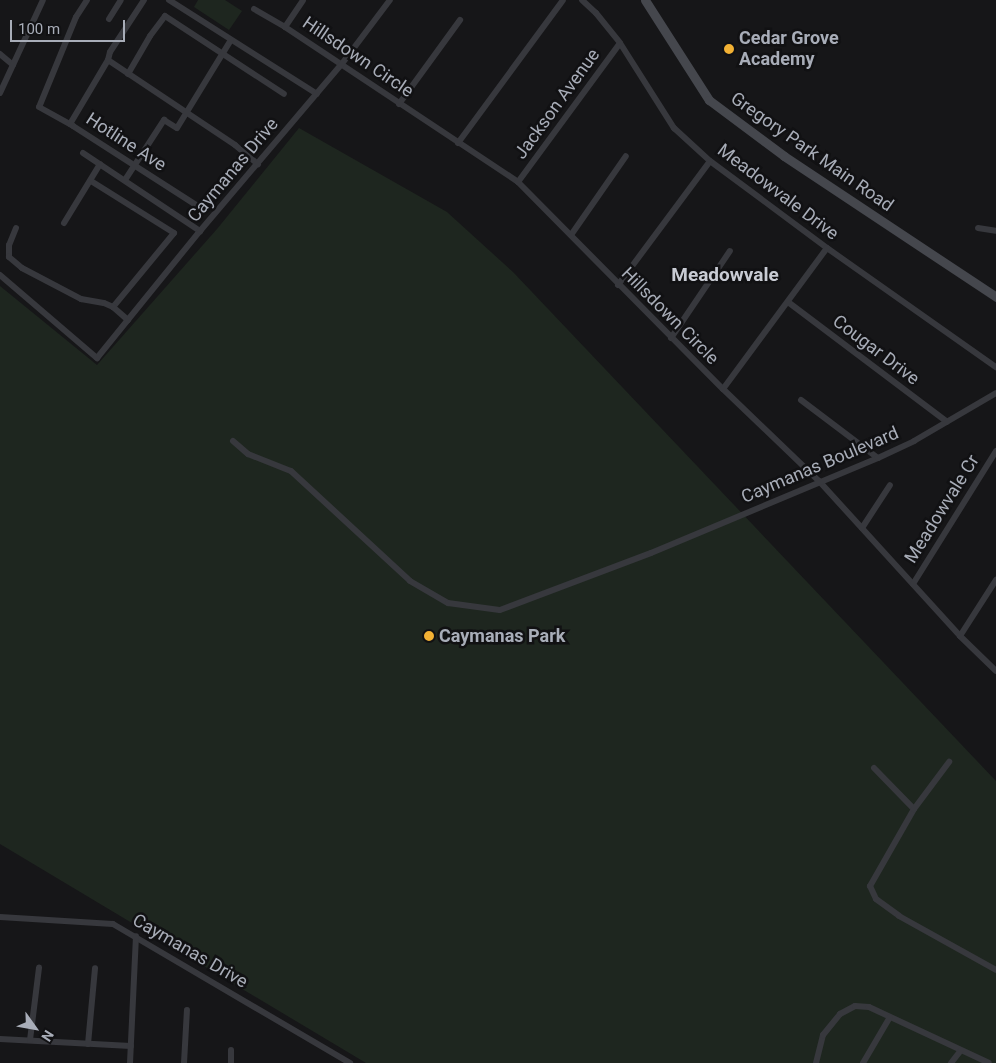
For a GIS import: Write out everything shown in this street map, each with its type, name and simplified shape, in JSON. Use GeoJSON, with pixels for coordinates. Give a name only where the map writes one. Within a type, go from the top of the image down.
{"type":"FeatureCollection","features":[{"type":"Feature","properties":{"kind":"street"},"geometry":{"type":"LineString","coordinates":[[0,93],[43,0]]}},
{"type":"Feature","properties":{"kind":"street","name":"Hotline Ave"},"geometry":{"type":"LineString","coordinates":[[87,0],[76,17],[39,107],[70,124],[196,205]]}},
{"type":"Feature","properties":{"kind":"street"},"geometry":{"type":"LineString","coordinates":[[109,19],[121,0]]}},
{"type":"Feature","properties":{"kind":"street"},"geometry":{"type":"LineString","coordinates":[[70,124],[108,60],[110,52],[144,0]]}},
{"type":"Feature","properties":{"kind":"street"},"geometry":{"type":"LineString","coordinates":[[170,0],[317,94]]}},
{"type":"Feature","properties":{"kind":"street"},"geometry":{"type":"LineString","coordinates":[[285,27],[303,0]]}},
{"type":"Feature","properties":{"kind":"street","name":"Caymanas Drive"},"geometry":{"type":"LineString","coordinates":[[0,275],[98,358],[200,231],[341,65],[390,0]]}},
{"type":"Feature","properties":{"kind":"street"},"geometry":{"type":"LineString","coordinates":[[458,143],[563,0]]}},
{"type":"Feature","properties":{"kind":"street","name":"Meadowvale Drive"},"geometry":{"type":"LineString","coordinates":[[582,0],[596,13],[620,43],[674,128],[710,161],[827,248],[996,367]]}},
{"type":"Feature","properties":{"kind":"street","name":"Gregory Park Main Road"},"geometry":{"type":"LineString","coordinates":[[645,0],[709,100],[784,156],[996,297]]}},
{"type":"Feature","properties":{"kind":"street","name":"Hillsdown Circle"},"geometry":{"type":"LineString","coordinates":[[254,9],[285,27],[518,182],[723,390],[820,481],[960,636],[996,671]]}},
{"type":"Feature","properties":{"kind":"street"},"geometry":{"type":"LineString","coordinates":[[128,74],[150,36],[165,16],[284,94]]}},
{"type":"Feature","properties":{"kind":"street"},"geometry":{"type":"LineString","coordinates":[[400,104],[460,20]]}},
{"type":"Feature","properties":{"kind":"street"},"geometry":{"type":"LineString","coordinates":[[125,180],[164,120],[177,128],[231,40]]}},
{"type":"Feature","properties":{"kind":"street","name":"Jackson Avenue"},"geometry":{"type":"LineString","coordinates":[[518,182],[620,43]]}},
{"type":"Feature","properties":{"kind":"street"},"geometry":{"type":"LineString","coordinates":[[0,54],[13,65]]}},
{"type":"Feature","properties":{"kind":"street"},"geometry":{"type":"LineString","coordinates":[[108,60],[235,145],[258,164]]}},
{"type":"Feature","properties":{"kind":"street"},"geometry":{"type":"LineString","coordinates":[[83,153],[200,231]]}},
{"type":"Feature","properties":{"kind":"street"},"geometry":{"type":"LineString","coordinates":[[571,235],[626,156]]}},
{"type":"Feature","properties":{"kind":"street"},"geometry":{"type":"LineString","coordinates":[[618,285],[710,161]]}},
{"type":"Feature","properties":{"kind":"street"},"geometry":{"type":"LineString","coordinates":[[64,223],[92,181],[100,164]]}},
{"type":"Feature","properties":{"kind":"street"},"geometry":{"type":"LineString","coordinates":[[92,181],[174,233],[113,307]]}},
{"type":"Feature","properties":{"kind":"street"},"geometry":{"type":"LineString","coordinates":[[16,228],[9,245],[9,257],[22,268],[81,299],[104,303],[113,307],[128,320]]}},
{"type":"Feature","properties":{"kind":"street"},"geometry":{"type":"LineString","coordinates":[[978,228],[996,231]]}},
{"type":"Feature","properties":{"kind":"street"},"geometry":{"type":"LineString","coordinates":[[723,390],[827,248]]}},
{"type":"Feature","properties":{"kind":"street"},"geometry":{"type":"LineString","coordinates":[[671,338],[730,251]]}},
{"type":"Feature","properties":{"kind":"street","name":"Cougar Drive"},"geometry":{"type":"LineString","coordinates":[[788,302],[946,422]]}},
{"type":"Feature","properties":{"kind":"street","name":"Caymanas Boulevard"},"geometry":{"type":"LineString","coordinates":[[233,441],[248,454],[291,471],[410,581],[448,603],[500,610],[650,553],[878,458],[996,393]]}},
{"type":"Feature","properties":{"kind":"street"},"geometry":{"type":"LineString","coordinates":[[801,400],[878,458]]}},
{"type":"Feature","properties":{"kind":"street","name":"Meadowvale Cr"},"geometry":{"type":"LineString","coordinates":[[912,584],[996,451]]}},
{"type":"Feature","properties":{"kind":"street"},"geometry":{"type":"LineString","coordinates":[[862,528],[890,485]]}},
{"type":"Feature","properties":{"kind":"street"},"geometry":{"type":"LineString","coordinates":[[960,636],[996,580]]}},
{"type":"Feature","properties":{"kind":"street"},"geometry":{"type":"LineString","coordinates":[[949,762],[914,809],[870,886],[876,899],[899,916],[996,970]]}},
{"type":"Feature","properties":{"kind":"street"},"geometry":{"type":"LineString","coordinates":[[874,768],[914,809]]}},
{"type":"Feature","properties":{"kind":"street","name":"Caymanas Drive"},"geometry":{"type":"LineString","coordinates":[[0,918],[114,924],[350,1063]]}},
{"type":"Feature","properties":{"kind":"street"},"geometry":{"type":"LineString","coordinates":[[130,1063],[136,936]]}},
{"type":"Feature","properties":{"kind":"street"},"geometry":{"type":"LineString","coordinates":[[30,1040],[39,968]]}},
{"type":"Feature","properties":{"kind":"street"},"geometry":{"type":"LineString","coordinates":[[88,1044],[94,968]]}},
{"type":"Feature","properties":{"kind":"street"},"geometry":{"type":"LineString","coordinates":[[816,1063],[824,1035],[836,1018],[847,1009],[855,1006],[869,1006],[989,1063]]}},
{"type":"Feature","properties":{"kind":"street"},"geometry":{"type":"LineString","coordinates":[[184,1063],[187,1010]]}},
{"type":"Feature","properties":{"kind":"street"},"geometry":{"type":"LineString","coordinates":[[863,1063],[890,1017]]}},
{"type":"Feature","properties":{"kind":"street"},"geometry":{"type":"LineString","coordinates":[[0,1039],[131,1046]]}},
{"type":"Feature","properties":{"kind":"street"},"geometry":{"type":"LineString","coordinates":[[231,1050],[231,1063]]}},
{"type":"Feature","properties":{"kind":"street"},"geometry":{"type":"LineString","coordinates":[[951,1063],[961,1050]]}},
{"type":"Feature","properties":{"kind":"shaded area"},"geometry":{"type":"Polygon","coordinates":[[[198,0],[225,0],[242,11],[229,30],[194,7],[198,0]]]}},
{"type":"Feature","properties":{"kind":"shaded area","name":"Caymanas Park"},"geometry":{"type":"Polygon","coordinates":[[[299,128],[447,212],[513,272],[996,781],[996,1063],[366,1063],[0,844],[0,286],[97,365],[217,229],[299,128]]]}},
{"type":"Feature","properties":{"kind":"place","name":"Cedar Grove Academy"},"geometry":{"type":"Point","coordinates":[729,49]}},
{"type":"Feature","properties":{"kind":"place","name":"Caymanas Park"},"geometry":{"type":"Point","coordinates":[429,636]}},
{"type":"Feature","properties":{"kind":"district","name":"Meadowvale"},"geometry":{"type":"Point","coordinates":[725,275]}}]}
